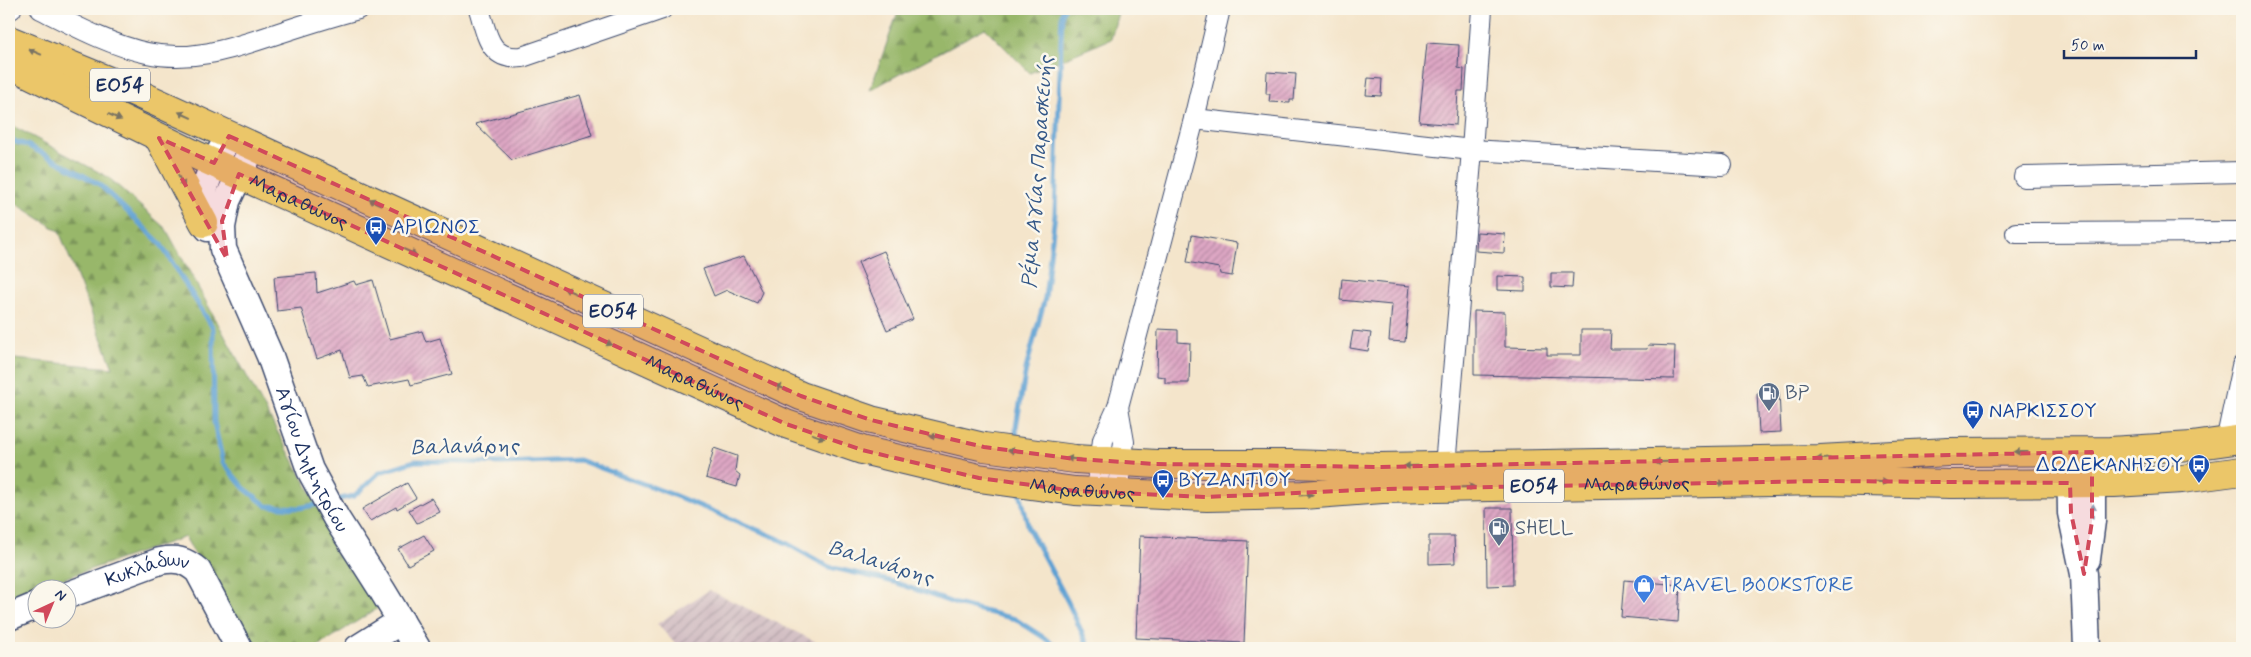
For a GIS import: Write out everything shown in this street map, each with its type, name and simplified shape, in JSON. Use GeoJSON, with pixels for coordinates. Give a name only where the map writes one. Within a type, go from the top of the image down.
{"type":"FeatureCollection","features":[{"type":"Feature","properties":{"kind":"main road","name":"Μαραθώνος"},"geometry":{"type":"LineString","coordinates":[[9,40],[119,85],[800,396],[880,422],[984,447],[1111,461],[1210,465],[1291,464],[1380,467],[1820,459],[1948,452],[2081,452],[2192,446],[2234,441]]}},
{"type":"Feature","properties":{"kind":"main road","name":"Μαραθώνος"},"geometry":{"type":"LineString","coordinates":[[9,64],[159,138],[786,424],[871,453],[990,480],[1107,492],[1207,497],[1303,495],[1382,489],[1812,481],[2082,483],[2182,479],[2242,471]]}},
{"type":"Feature","properties":{"kind":"main road"},"geometry":{"type":"LineString","coordinates":[[159,138],[204,222]]}},
{"type":"Feature","properties":{"kind":"street"},"geometry":{"type":"LineString","coordinates":[[41,9],[80,29],[128,48],[171,56],[201,55],[244,46],[358,9]]}},
{"type":"Feature","properties":{"kind":"street"},"geometry":{"type":"LineString","coordinates":[[479,9],[488,39],[493,48],[501,55],[511,58],[522,57],[662,9]]}},
{"type":"Feature","properties":{"kind":"street"},"geometry":{"type":"LineString","coordinates":[[1107,492],[1111,461],[1103,440],[1118,407],[1194,119],[1220,9]]}},
{"type":"Feature","properties":{"kind":"street"},"geometry":{"type":"LineString","coordinates":[[1445,466],[1482,9]]}},
{"type":"Feature","properties":{"kind":"street"},"geometry":{"type":"LineString","coordinates":[[1194,119],[1472,150],[1722,165]]}},
{"type":"Feature","properties":{"kind":"street"},"geometry":{"type":"LineString","coordinates":[[204,222],[205,189],[214,163],[241,141]]}},
{"type":"Feature","properties":{"kind":"street","name":"Αγίου Δημητρίου"},"geometry":{"type":"LineString","coordinates":[[241,141],[238,174],[227,200],[222,221],[222,241],[227,258],[270,356],[300,444],[315,481],[416,648]]}},
{"type":"Feature","properties":{"kind":"street"},"geometry":{"type":"LineString","coordinates":[[2024,176],[2242,172]]}},
{"type":"Feature","properties":{"kind":"street","name":"Αγίου Δημητρίου"},"geometry":{"type":"LineString","coordinates":[[204,222],[227,258]]}},
{"type":"Feature","properties":{"kind":"street"},"geometry":{"type":"LineString","coordinates":[[2016,232],[2242,232]]}},
{"type":"Feature","properties":{"kind":"street"},"geometry":{"type":"LineString","coordinates":[[2234,441],[2242,366]]}},
{"type":"Feature","properties":{"kind":"street"},"geometry":{"type":"LineString","coordinates":[[2081,452],[2082,483],[2092,521],[2084,574],[2087,648]]}},
{"type":"Feature","properties":{"kind":"street","name":"Κυκλάδων"},"geometry":{"type":"LineString","coordinates":[[78,591],[160,561],[174,558],[187,562],[198,571],[239,648]]}},
{"type":"Feature","properties":{"kind":"street"},"geometry":{"type":"LineString","coordinates":[[9,617],[28,609]]}},
{"type":"Feature","properties":{"kind":"street"},"geometry":{"type":"LineString","coordinates":[[358,648],[400,621]]}},
{"type":"Feature","properties":{"kind":"highlighted area"},"geometry":{"type":"Polygon","coordinates":[[[229,136],[801,396],[871,420],[984,447],[1075,459],[1156,464],[1380,467],[2092,452],[2092,521],[2084,574],[2071,513],[2070,483],[1821,481],[1382,489],[1207,497],[1075,491],[979,478],[862,450],[786,424],[239,174],[222,221],[227,259],[159,138],[214,163],[229,136]]]}},
{"type":"Feature","properties":{"kind":"shaded area"},"geometry":{"type":"Polygon","coordinates":[[[709,590],[829,648],[679,648],[657,624],[709,590]]]}},
{"type":"Feature","properties":{"kind":"green space"},"geometry":{"type":"Polygon","coordinates":[[[899,9],[1119,9],[1111,39],[1030,73],[985,28],[870,90],[899,9]]]}},
{"type":"Feature","properties":{"kind":"green space"},"geometry":{"type":"Polygon","coordinates":[[[9,124],[108,177],[166,229],[331,529],[378,608],[315,648],[249,648],[185,537],[59,580],[28,580],[28,591],[9,597],[9,360],[113,368],[59,231],[9,199],[9,124]]]}},
{"type":"Feature","properties":{"kind":"building"},"geometry":{"type":"Polygon","coordinates":[[[1427,43],[1459,45],[1458,68],[1464,69],[1463,91],[1458,91],[1456,125],[1419,122],[1427,43]]]}},
{"type":"Feature","properties":{"kind":"building"},"geometry":{"type":"Polygon","coordinates":[[[1267,72],[1296,74],[1294,100],[1290,100],[1290,103],[1269,102],[1270,94],[1266,94],[1267,72]]]}},
{"type":"Feature","properties":{"kind":"building"},"geometry":{"type":"Polygon","coordinates":[[[1368,78],[1382,79],[1381,96],[1366,95],[1368,78]]]}},
{"type":"Feature","properties":{"kind":"building"},"geometry":{"type":"Polygon","coordinates":[[[580,95],[592,135],[512,160],[475,124],[580,95]]]}},
{"type":"Feature","properties":{"kind":"building"},"geometry":{"type":"Polygon","coordinates":[[[1477,232],[1505,234],[1504,253],[1476,251],[1477,232]]]}},
{"type":"Feature","properties":{"kind":"building"},"geometry":{"type":"Polygon","coordinates":[[[1192,235],[1237,243],[1232,276],[1220,274],[1219,268],[1187,262],[1192,235]]]}},
{"type":"Feature","properties":{"kind":"building"},"geometry":{"type":"Polygon","coordinates":[[[884,251],[913,319],[887,330],[858,262],[884,251]]]}},
{"type":"Feature","properties":{"kind":"building"},"geometry":{"type":"Polygon","coordinates":[[[744,256],[762,292],[757,303],[727,290],[714,296],[703,269],[744,256]]]}},
{"type":"Feature","properties":{"kind":"building"},"geometry":{"type":"Polygon","coordinates":[[[316,273],[317,293],[354,281],[356,285],[373,280],[390,339],[422,331],[426,342],[440,338],[452,374],[411,385],[409,379],[368,387],[363,376],[350,378],[342,350],[317,359],[301,308],[277,311],[274,277],[316,273]]]}},
{"type":"Feature","properties":{"kind":"building"},"geometry":{"type":"Polygon","coordinates":[[[1551,273],[1573,273],[1572,288],[1551,287],[1551,273]]]}},
{"type":"Feature","properties":{"kind":"building"},"geometry":{"type":"Polygon","coordinates":[[[1497,276],[1525,277],[1525,291],[1497,290],[1497,276]]]}},
{"type":"Feature","properties":{"kind":"building"},"geometry":{"type":"Polygon","coordinates":[[[1342,279],[1410,286],[1405,342],[1389,341],[1392,305],[1340,300],[1342,279]]]}},
{"type":"Feature","properties":{"kind":"building"},"geometry":{"type":"Polygon","coordinates":[[[1474,311],[1505,312],[1505,347],[1547,348],[1547,355],[1581,355],[1581,330],[1611,330],[1610,349],[1647,349],[1648,345],[1675,346],[1674,379],[1474,375],[1474,311]]]}},
{"type":"Feature","properties":{"kind":"building"},"geometry":{"type":"Polygon","coordinates":[[[1158,329],[1178,330],[1178,342],[1190,343],[1189,383],[1165,383],[1165,377],[1157,376],[1158,329]]]}},
{"type":"Feature","properties":{"kind":"building"},"geometry":{"type":"Polygon","coordinates":[[[1353,331],[1371,333],[1368,351],[1350,348],[1353,331]]]}},
{"type":"Feature","properties":{"kind":"building","name":"BP"},"geometry":{"type":"Polygon","coordinates":[[[1779,392],[1781,432],[1759,433],[1757,393],[1779,392]]]}},
{"type":"Feature","properties":{"kind":"building"},"geometry":{"type":"Polygon","coordinates":[[[714,448],[737,456],[735,471],[740,475],[737,487],[706,478],[714,448]]]}},
{"type":"Feature","properties":{"kind":"building"},"geometry":{"type":"Polygon","coordinates":[[[407,483],[416,498],[370,521],[362,509],[407,483]]]}},
{"type":"Feature","properties":{"kind":"building"},"geometry":{"type":"Polygon","coordinates":[[[431,498],[440,512],[417,523],[409,510],[431,498]]]}},
{"type":"Feature","properties":{"kind":"building","name":"SHELL"},"geometry":{"type":"Polygon","coordinates":[[[1486,508],[1512,508],[1513,585],[1487,586],[1486,508]]]}},
{"type":"Feature","properties":{"kind":"building"},"geometry":{"type":"Polygon","coordinates":[[[424,535],[434,551],[408,565],[398,549],[424,535]]]}},
{"type":"Feature","properties":{"kind":"building"},"geometry":{"type":"Polygon","coordinates":[[[1140,536],[1248,541],[1244,643],[1136,638],[1140,536]]]}},
{"type":"Feature","properties":{"kind":"building"},"geometry":{"type":"Polygon","coordinates":[[[1429,536],[1454,536],[1455,563],[1429,564],[1429,536]]]}},
{"type":"Feature","properties":{"kind":"building"},"geometry":{"type":"Polygon","coordinates":[[[1624,580],[1680,585],[1678,622],[1621,617],[1624,580]]]}},
{"type":"Feature","properties":{"kind":"waterway","name":"Ρέμα Αγίας Παρασκευής"},"geometry":{"type":"LineString","coordinates":[[1017,444],[1016,427],[1026,369],[1045,298],[1055,214],[1062,13],[1064,9]]}},
{"type":"Feature","properties":{"kind":"waterway","name":"Βαλανάρης"},"geometry":{"type":"LineString","coordinates":[[9,140],[27,145],[99,184],[160,243],[213,328],[214,422],[223,463],[244,488],[267,506],[299,508],[320,504]]}},
{"type":"Feature","properties":{"kind":"waterway","name":"Βαλανάρης"},"geometry":{"type":"LineString","coordinates":[[335,500],[354,496],[380,472],[415,461],[503,463],[579,460],[671,494],[777,538],[829,567],[894,582],[956,604],[1015,619],[1060,648]]}},
{"type":"Feature","properties":{"kind":"waterway","name":"Ρέμα Αγίας Παρασκευής"},"geometry":{"type":"LineString","coordinates":[[1020,492],[1029,529],[1068,602],[1089,648]]}},
{"type":"Feature","properties":{"kind":"place","name":"ΑΡΙΩΝΟΣ"},"geometry":{"type":"Point","coordinates":[376,246]}},
{"type":"Feature","properties":{"kind":"place","name":"BP"},"geometry":{"type":"Point","coordinates":[1769,412]}},
{"type":"Feature","properties":{"kind":"place","name":"ΝΑΡΚΙΣΣΟΥ"},"geometry":{"type":"Point","coordinates":[1973,430]}},
{"type":"Feature","properties":{"kind":"place","name":"ΔΩΔΕΚΑΝΗΣΟΥ"},"geometry":{"type":"Point","coordinates":[2199,484]}},
{"type":"Feature","properties":{"kind":"place","name":"ΒΥΖΑΝΤΙΟΥ"},"geometry":{"type":"Point","coordinates":[1163,499]}},
{"type":"Feature","properties":{"kind":"place","name":"SHELL"},"geometry":{"type":"Point","coordinates":[1499,547]}},
{"type":"Feature","properties":{"kind":"place","name":"TRAVEL BOOKSTORE"},"geometry":{"type":"Point","coordinates":[1644,604]}}]}
